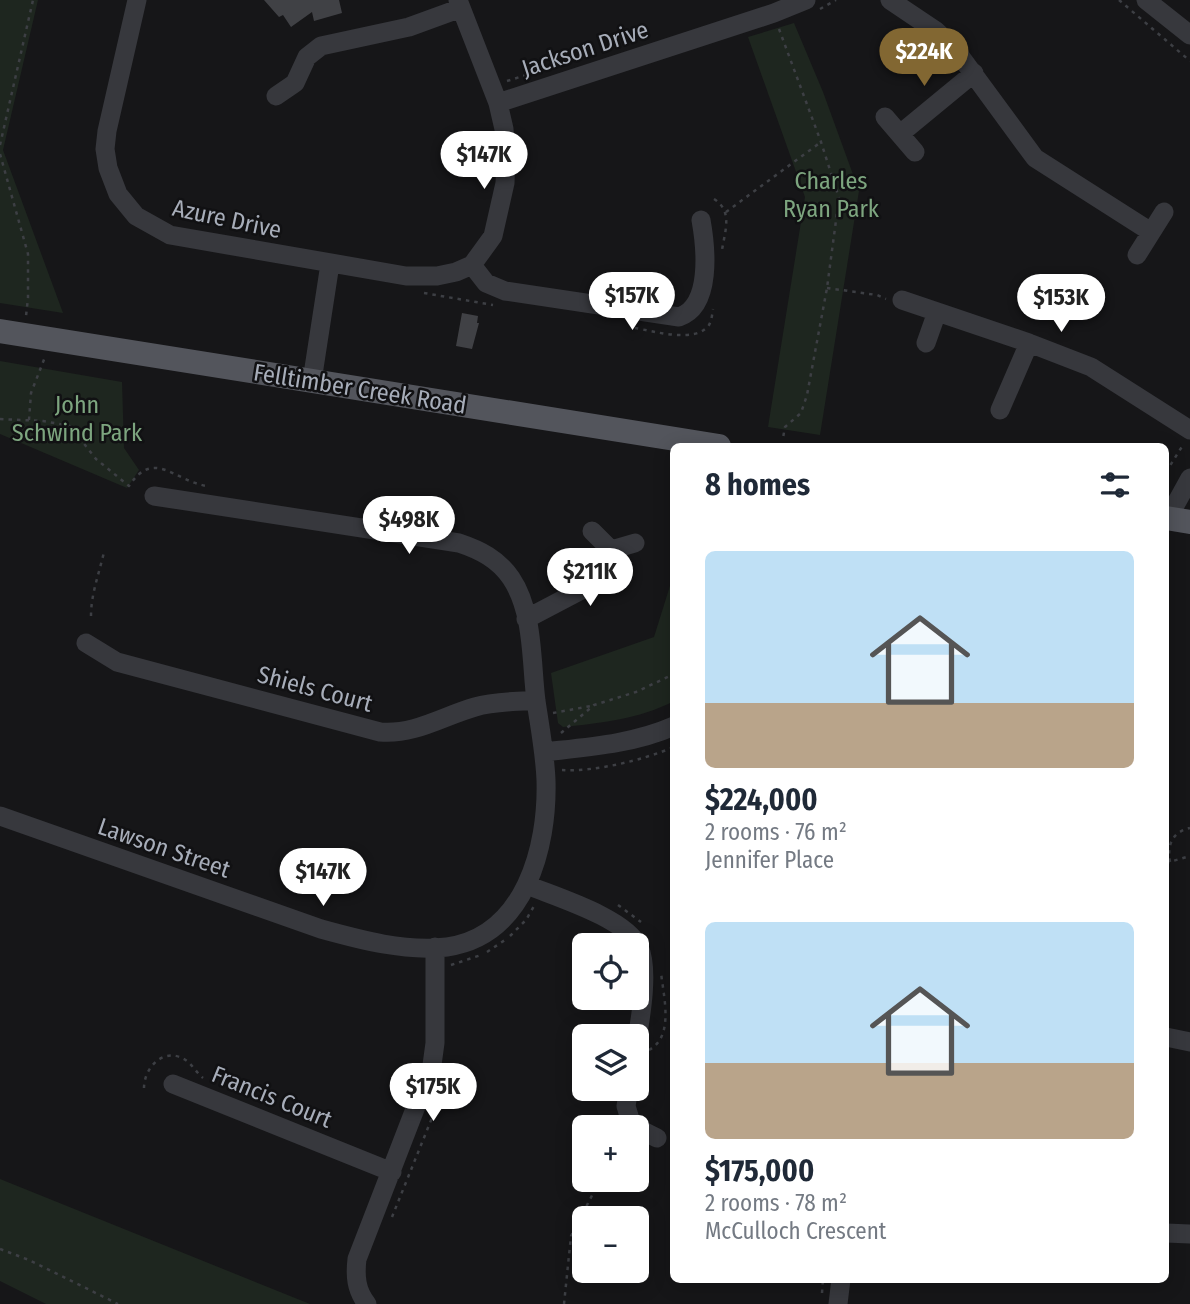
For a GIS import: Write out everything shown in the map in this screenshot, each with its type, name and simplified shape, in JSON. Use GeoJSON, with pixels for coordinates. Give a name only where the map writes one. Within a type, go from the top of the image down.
{"type":"FeatureCollection","features":[{"type":"Feature","properties":{"kind":"main road","name":"Felltimber Creek Road"},"geometry":{"type":"LineString","coordinates":[[12,333],[700,443]]}},
{"type":"Feature","properties":{"kind":"street","name":"Azure Drive"},"geometry":{"type":"LineString","coordinates":[[137,0],[105,149],[108,168],[118,194],[127,207],[153,228],[170,236],[423,277],[456,272],[472,265]]}},
{"type":"Feature","properties":{"kind":"street","name":"Jackson Drive"},"geometry":{"type":"LineString","coordinates":[[498,103],[774,13],[806,0]]}},
{"type":"Feature","properties":{"kind":"street"},"geometry":{"type":"LineString","coordinates":[[890,0],[936,31],[955,49],[1035,158],[1151,232]]}},
{"type":"Feature","properties":{"kind":"street"},"geometry":{"type":"LineString","coordinates":[[1146,0],[1190,35]]}},
{"type":"Feature","properties":{"kind":"street"},"geometry":{"type":"LineString","coordinates":[[276,96],[295,83],[307,57],[318,47],[409,27],[459,4],[498,103],[506,142],[505,183],[493,236],[472,265],[486,283],[505,291],[679,317],[694,309],[700,295],[706,251],[701,220]]}},
{"type":"Feature","properties":{"kind":"street"},"geometry":{"type":"LineString","coordinates":[[900,134],[974,73]]}},
{"type":"Feature","properties":{"kind":"street"},"geometry":{"type":"LineString","coordinates":[[885,117],[915,152]]}},
{"type":"Feature","properties":{"kind":"street"},"geometry":{"type":"LineString","coordinates":[[1137,255],[1164,212]]}},
{"type":"Feature","properties":{"kind":"street"},"geometry":{"type":"LineString","coordinates":[[312,381],[330,264]]}},
{"type":"Feature","properties":{"kind":"street"},"geometry":{"type":"LineString","coordinates":[[902,300],[1091,367],[1187,436]]}},
{"type":"Feature","properties":{"kind":"street"},"geometry":{"type":"LineString","coordinates":[[926,343],[937,312]]}},
{"type":"Feature","properties":{"kind":"street"},"geometry":{"type":"LineString","coordinates":[[1000,410],[1029,343]]}},
{"type":"Feature","properties":{"kind":"street"},"geometry":{"type":"LineString","coordinates":[[1174,519],[1190,478]]}},
{"type":"Feature","properties":{"kind":"street","name":"Lawson Street"},"geometry":{"type":"LineString","coordinates":[[0,816],[321,929],[397,946],[435,947],[470,940],[505,917],[534,888],[554,746],[543,713],[526,619],[516,588],[496,561],[459,543],[154,496]]}},
{"type":"Feature","properties":{"kind":"street"},"geometry":{"type":"LineString","coordinates":[[592,531],[611,550]]}},
{"type":"Feature","properties":{"kind":"street"},"geometry":{"type":"LineString","coordinates":[[526,619],[585,588],[611,550],[635,543]]}},
{"type":"Feature","properties":{"kind":"street","name":"Shiels Court"},"geometry":{"type":"LineString","coordinates":[[86,643],[117,662],[380,732],[414,730],[477,706],[543,713]]}},
{"type":"Feature","properties":{"kind":"street"},"geometry":{"type":"LineString","coordinates":[[554,746],[641,738],[670,727]]}},
{"type":"Feature","properties":{"kind":"street"},"geometry":{"type":"LineString","coordinates":[[534,888],[612,921],[629,933],[639,948],[644,970],[639,1024]]}},
{"type":"Feature","properties":{"kind":"street"},"geometry":{"type":"LineString","coordinates":[[367,1304],[357,1287],[357,1259],[432,1065],[435,1043],[435,947]]}},
{"type":"Feature","properties":{"kind":"street"},"geometry":{"type":"LineString","coordinates":[[1169,1038],[1190,1042]]}},
{"type":"Feature","properties":{"kind":"street","name":"Francis Court"},"geometry":{"type":"LineString","coordinates":[[173,1084],[392,1172]]}},
{"type":"Feature","properties":{"kind":"street"},"geometry":{"type":"LineString","coordinates":[[649,1134],[657,1138]]}},
{"type":"Feature","properties":{"kind":"street"},"geometry":{"type":"LineString","coordinates":[[1169,1233],[1190,1234]]}},
{"type":"Feature","properties":{"kind":"street"},"geometry":{"type":"LineString","coordinates":[[830,1300],[839,1283]]}},
{"type":"Feature","properties":{"kind":"path"},"geometry":{"type":"LineString","coordinates":[[0,145],[33,0]]}},
{"type":"Feature","properties":{"kind":"path"},"geometry":{"type":"LineString","coordinates":[[1119,0],[1190,61]]}},
{"type":"Feature","properties":{"kind":"path"},"geometry":{"type":"LineString","coordinates":[[774,13],[839,198],[827,288],[807,395],[801,413],[785,427],[783,438]]}},
{"type":"Feature","properties":{"kind":"path"},"geometry":{"type":"LineString","coordinates":[[0,111],[8,112]]}},
{"type":"Feature","properties":{"kind":"path"},"geometry":{"type":"LineString","coordinates":[[726,212],[821,142]]}},
{"type":"Feature","properties":{"kind":"path"},"geometry":{"type":"LineString","coordinates":[[0,154],[28,254],[28,298],[12,333]]}},
{"type":"Feature","properties":{"kind":"path"},"geometry":{"type":"LineString","coordinates":[[827,288],[877,295],[888,300],[902,300]]}},
{"type":"Feature","properties":{"kind":"path"},"geometry":{"type":"LineString","coordinates":[[29,420],[31,393],[46,353]]}},
{"type":"Feature","properties":{"kind":"path"},"geometry":{"type":"LineString","coordinates":[[0,419],[44,421],[72,427],[96,459],[129,486],[144,470],[156,467],[169,470],[194,484],[208,486]]}},
{"type":"Feature","properties":{"kind":"path"},"geometry":{"type":"LineString","coordinates":[[1169,467],[1187,436]]}},
{"type":"Feature","properties":{"kind":"path"},"geometry":{"type":"LineString","coordinates":[[90,616],[92,591],[99,576],[104,552]]}},
{"type":"Feature","properties":{"kind":"path"},"geometry":{"type":"LineString","coordinates":[[563,780],[543,713],[594,705],[636,692],[670,676]]}},
{"type":"Feature","properties":{"kind":"path"},"geometry":{"type":"LineString","coordinates":[[554,746],[594,705]]}},
{"type":"Feature","properties":{"kind":"path"},"geometry":{"type":"LineString","coordinates":[[562,771],[643,758],[670,748]]}},
{"type":"Feature","properties":{"kind":"path"},"geometry":{"type":"LineString","coordinates":[[1169,850],[1172,840],[1180,830],[1190,828]]}},
{"type":"Feature","properties":{"kind":"path"},"geometry":{"type":"LineString","coordinates":[[1169,862],[1190,856]]}},
{"type":"Feature","properties":{"kind":"path"},"geometry":{"type":"LineString","coordinates":[[452,964],[477,957],[499,945],[526,920],[534,888]]}},
{"type":"Feature","properties":{"kind":"path"},"geometry":{"type":"LineString","coordinates":[[388,1224],[440,1098],[449,1066]]}},
{"type":"Feature","properties":{"kind":"path"},"geometry":{"type":"LineString","coordinates":[[564,1304],[571,1236],[594,1192]]}},
{"type":"Feature","properties":{"kind":"path"},"geometry":{"type":"LineString","coordinates":[[0,1249],[29,1259],[118,1304]]}},
{"type":"Feature","properties":{"kind":"path"},"geometry":{"type":"LineString","coordinates":[[824,1283],[830,1300]]}},
{"type":"Feature","properties":{"kind":"green space"},"geometry":{"type":"Polygon","coordinates":[[[0,0],[38,0],[3,150],[63,313],[0,303],[0,0]]]}},
{"type":"Feature","properties":{"kind":"green space","name":"Charles Ryan Park"},"geometry":{"type":"Polygon","coordinates":[[[794,23],[823,92],[859,191],[820,435],[768,427],[805,197],[748,37],[794,23]]]}},
{"type":"Feature","properties":{"kind":"green space","name":"John Schwind Park"},"geometry":{"type":"Polygon","coordinates":[[[0,361],[122,382],[124,448],[139,470],[127,488],[0,434],[0,361]]]}},
{"type":"Feature","properties":{"kind":"green space"},"geometry":{"type":"Polygon","coordinates":[[[670,586],[670,703],[634,716],[606,722],[563,727],[558,723],[551,673],[654,637],[670,586]]]}},
{"type":"Feature","properties":{"kind":"green space"},"geometry":{"type":"Polygon","coordinates":[[[0,1179],[310,1304],[46,1304],[0,1281],[0,1179]]]}},
{"type":"Feature","properties":{"kind":"building"},"geometry":{"type":"Polygon","coordinates":[[[264,0],[339,0],[342,13],[314,21],[312,12],[291,27],[283,15],[279,17],[264,0]]]}},
{"type":"Feature","properties":{"kind":"building"},"geometry":{"type":"Polygon","coordinates":[[[462,313],[478,316],[479,323],[472,349],[456,346],[462,313]]]}}]}
